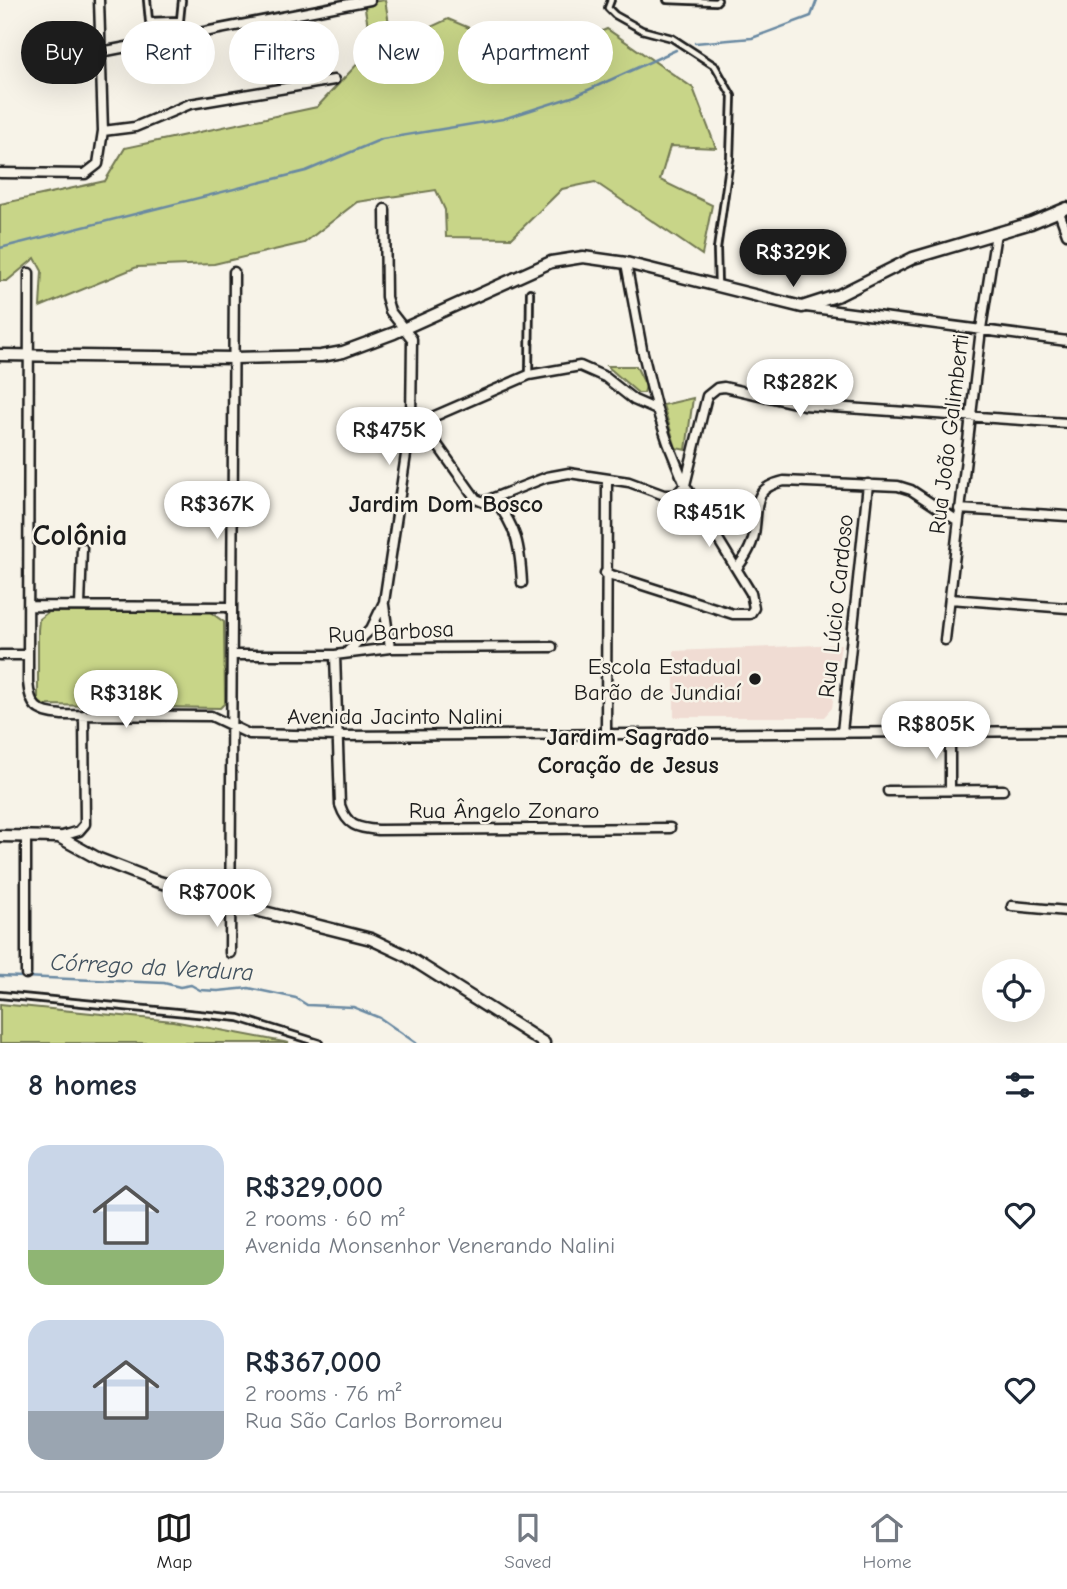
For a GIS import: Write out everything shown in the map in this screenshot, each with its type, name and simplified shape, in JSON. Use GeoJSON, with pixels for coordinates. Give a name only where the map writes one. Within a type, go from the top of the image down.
{"type":"FeatureCollection","features":[{"type":"Feature","properties":{"kind":"street"},"geometry":{"type":"LineString","coordinates":[[99,0],[100,21]]}},
{"type":"Feature","properties":{"kind":"street"},"geometry":{"type":"LineString","coordinates":[[107,51],[370,0]]}},
{"type":"Feature","properties":{"kind":"street"},"geometry":{"type":"LineString","coordinates":[[0,173],[85,174],[98,164],[103,131],[102,84]]}},
{"type":"Feature","properties":{"kind":"street"},"geometry":{"type":"LineString","coordinates":[[103,131],[135,127],[190,104],[310,84]]}},
{"type":"Feature","properties":{"kind":"street"},"geometry":{"type":"LineString","coordinates":[[385,209],[386,298],[390,311],[412,340],[411,421],[384,602],[390,648]]}},
{"type":"Feature","properties":{"kind":"street"},"geometry":{"type":"LineString","coordinates":[[803,307],[839,295],[914,258],[1063,210],[1067,234]]}},
{"type":"Feature","properties":{"kind":"street","name":"Rua João Galimberti"},"geometry":{"type":"LineString","coordinates":[[945,640],[981,329],[996,233]]}},
{"type":"Feature","properties":{"kind":"street"},"geometry":{"type":"LineString","coordinates":[[0,355],[234,358],[321,356],[343,352],[405,328],[551,262],[583,257],[626,263],[803,307],[1067,341]]}},
{"type":"Feature","properties":{"kind":"street"},"geometry":{"type":"LineString","coordinates":[[605,573],[733,614],[752,612],[754,600],[685,485],[657,410],[626,263]]}},
{"type":"Feature","properties":{"kind":"street"},"geometry":{"type":"LineString","coordinates":[[230,954],[234,272]]}},
{"type":"Feature","properties":{"kind":"street"},"geometry":{"type":"LineString","coordinates":[[0,654],[27,655],[29,273]]}},
{"type":"Feature","properties":{"kind":"street"},"geometry":{"type":"LineString","coordinates":[[411,421],[421,422],[529,375],[580,366],[605,377],[634,400],[657,410]]}},
{"type":"Feature","properties":{"kind":"street"},"geometry":{"type":"LineString","coordinates":[[421,422],[479,501],[494,499],[547,477],[563,474],[629,482],[671,496],[676,495],[685,485],[707,397],[717,388],[724,387],[804,405],[1067,423]]}},
{"type":"Feature","properties":{"kind":"street"},"geometry":{"type":"LineString","coordinates":[[606,734],[607,479]]}},
{"type":"Feature","properties":{"kind":"street"},"geometry":{"type":"LineString","coordinates":[[737,568],[749,553],[755,529],[755,506],[764,490],[784,481],[868,484],[911,490],[958,521]]}},
{"type":"Feature","properties":{"kind":"street","name":"Rua Lúcio Cardoso"},"geometry":{"type":"LineString","coordinates":[[842,732],[868,484]]}},
{"type":"Feature","properties":{"kind":"street"},"geometry":{"type":"LineString","coordinates":[[494,499],[508,517],[519,542],[522,583]]}},
{"type":"Feature","properties":{"kind":"street"},"geometry":{"type":"LineString","coordinates":[[959,509],[1067,516]]}},
{"type":"Feature","properties":{"kind":"street"},"geometry":{"type":"LineString","coordinates":[[80,606],[82,548]]}},
{"type":"Feature","properties":{"kind":"street"},"geometry":{"type":"LineString","coordinates":[[950,599],[1067,608]]}},
{"type":"Feature","properties":{"kind":"street"},"geometry":{"type":"LineString","coordinates":[[348,651],[371,629],[384,602]]}},
{"type":"Feature","properties":{"kind":"street"},"geometry":{"type":"LineString","coordinates":[[28,606],[231,607]]}},
{"type":"Feature","properties":{"kind":"street","name":"Rua Barbosa"},"geometry":{"type":"LineString","coordinates":[[232,655],[335,655],[348,651],[390,648],[552,647]]}},
{"type":"Feature","properties":{"kind":"street","name":"Avenida Jacinto Nalini"},"geometry":{"type":"LineString","coordinates":[[27,655],[29,696],[35,709],[51,715],[211,716],[249,734],[339,736],[1067,731]]}},
{"type":"Feature","properties":{"kind":"street"},"geometry":{"type":"LineString","coordinates":[[335,655],[339,736]]}},
{"type":"Feature","properties":{"kind":"street"},"geometry":{"type":"LineString","coordinates":[[0,836],[59,837],[79,831],[85,824],[84,715]]}},
{"type":"Feature","properties":{"kind":"street"},"geometry":{"type":"LineString","coordinates":[[950,732],[950,790]]}},
{"type":"Feature","properties":{"kind":"street","name":"Rua Ângelo Zonaro"},"geometry":{"type":"LineString","coordinates":[[339,736],[339,792],[344,816],[353,825],[378,830],[670,828]]}},
{"type":"Feature","properties":{"kind":"street"},"geometry":{"type":"LineString","coordinates":[[888,790],[1003,790]]}},
{"type":"Feature","properties":{"kind":"street"},"geometry":{"type":"LineString","coordinates":[[26,835],[26,974]]}},
{"type":"Feature","properties":{"kind":"street"},"geometry":{"type":"LineString","coordinates":[[59,837],[99,859],[232,904],[348,932],[387,945],[489,1006],[544,1043]]}},
{"type":"Feature","properties":{"kind":"street"},"geometry":{"type":"LineString","coordinates":[[1012,906],[1067,911]]}},
{"type":"Feature","properties":{"kind":"lane"},"geometry":{"type":"LineString","coordinates":[[147,0],[149,21],[180,20],[182,0]]}},
{"type":"Feature","properties":{"kind":"lane"},"geometry":{"type":"LineString","coordinates":[[611,0],[608,8],[615,15],[642,30],[672,38],[715,66],[732,96],[730,159],[717,249],[718,286]]}},
{"type":"Feature","properties":{"kind":"lane"},"geometry":{"type":"LineString","coordinates":[[667,0],[718,0]]}},
{"type":"Feature","properties":{"kind":"lane"},"geometry":{"type":"LineString","coordinates":[[529,375],[530,292]]}},
{"type":"Feature","properties":{"kind":"lane"},"geometry":{"type":"LineString","coordinates":[[0,995],[239,1018],[319,1043]]}},
{"type":"Feature","properties":{"kind":"shaded area","name":"Escola Estadual Barão de Jundiaí"},"geometry":{"type":"Polygon","coordinates":[[[841,644],[832,708],[824,717],[674,717],[674,651],[841,644]]]}},
{"type":"Feature","properties":{"kind":"green space"},"geometry":{"type":"Polygon","coordinates":[[[385,0],[389,21],[367,21],[364,3],[385,0]]]}},
{"type":"Feature","properties":{"kind":"green space"},"geometry":{"type":"Polygon","coordinates":[[[448,19],[458,23],[458,84],[613,84],[613,33],[693,88],[716,148],[670,146],[660,180],[712,205],[702,255],[595,182],[562,189],[512,238],[446,237],[445,210],[436,190],[357,202],[304,243],[214,264],[137,267],[40,307],[42,271],[35,258],[7,281],[0,281],[0,204],[105,181],[125,148],[317,107],[353,69],[353,84],[444,84],[444,21],[448,19]]]}},
{"type":"Feature","properties":{"kind":"green space"},"geometry":{"type":"Polygon","coordinates":[[[607,366],[636,366],[646,386],[644,393],[638,393],[607,366]]]}},
{"type":"Feature","properties":{"kind":"green space"},"geometry":{"type":"Polygon","coordinates":[[[693,398],[686,450],[676,448],[663,405],[693,398]]]}},
{"type":"Feature","properties":{"kind":"green space"},"geometry":{"type":"Polygon","coordinates":[[[48,612],[210,612],[224,622],[225,703],[220,708],[43,705],[38,701],[38,630],[39,619],[48,612]]]}},
{"type":"Feature","properties":{"kind":"green space"},"geometry":{"type":"Polygon","coordinates":[[[0,1004],[173,1021],[289,1043],[0,1043],[0,1004]]]}},
{"type":"Feature","properties":{"kind":"waterway"},"geometry":{"type":"LineString","coordinates":[[695,43],[752,38],[811,16],[817,0]]}},
{"type":"Feature","properties":{"kind":"waterway"},"geometry":{"type":"LineString","coordinates":[[0,248],[306,171],[382,139],[503,119],[575,96],[676,50]]}},
{"type":"Feature","properties":{"kind":"waterway","name":"Córrego da Verdura"},"geometry":{"type":"LineString","coordinates":[[0,976],[164,983],[218,991],[249,988],[296,998],[307,1005],[353,1007],[380,1018],[416,1043]]}},
{"type":"Feature","properties":{"kind":"place","name":"Escola Estadual Barão de Jundiaí"},"geometry":{"type":"Point","coordinates":[755,679]}},
{"type":"Feature","properties":{"kind":"district","name":"Jardim Dom Bosco"},"geometry":{"type":"Point","coordinates":[446,504]}},
{"type":"Feature","properties":{"kind":"district","name":"Colônia"},"geometry":{"type":"Point","coordinates":[80,535]}},
{"type":"Feature","properties":{"kind":"district","name":"Jardim Sagrado Coração de Jesus"},"geometry":{"type":"Point","coordinates":[628,751]}}]}
